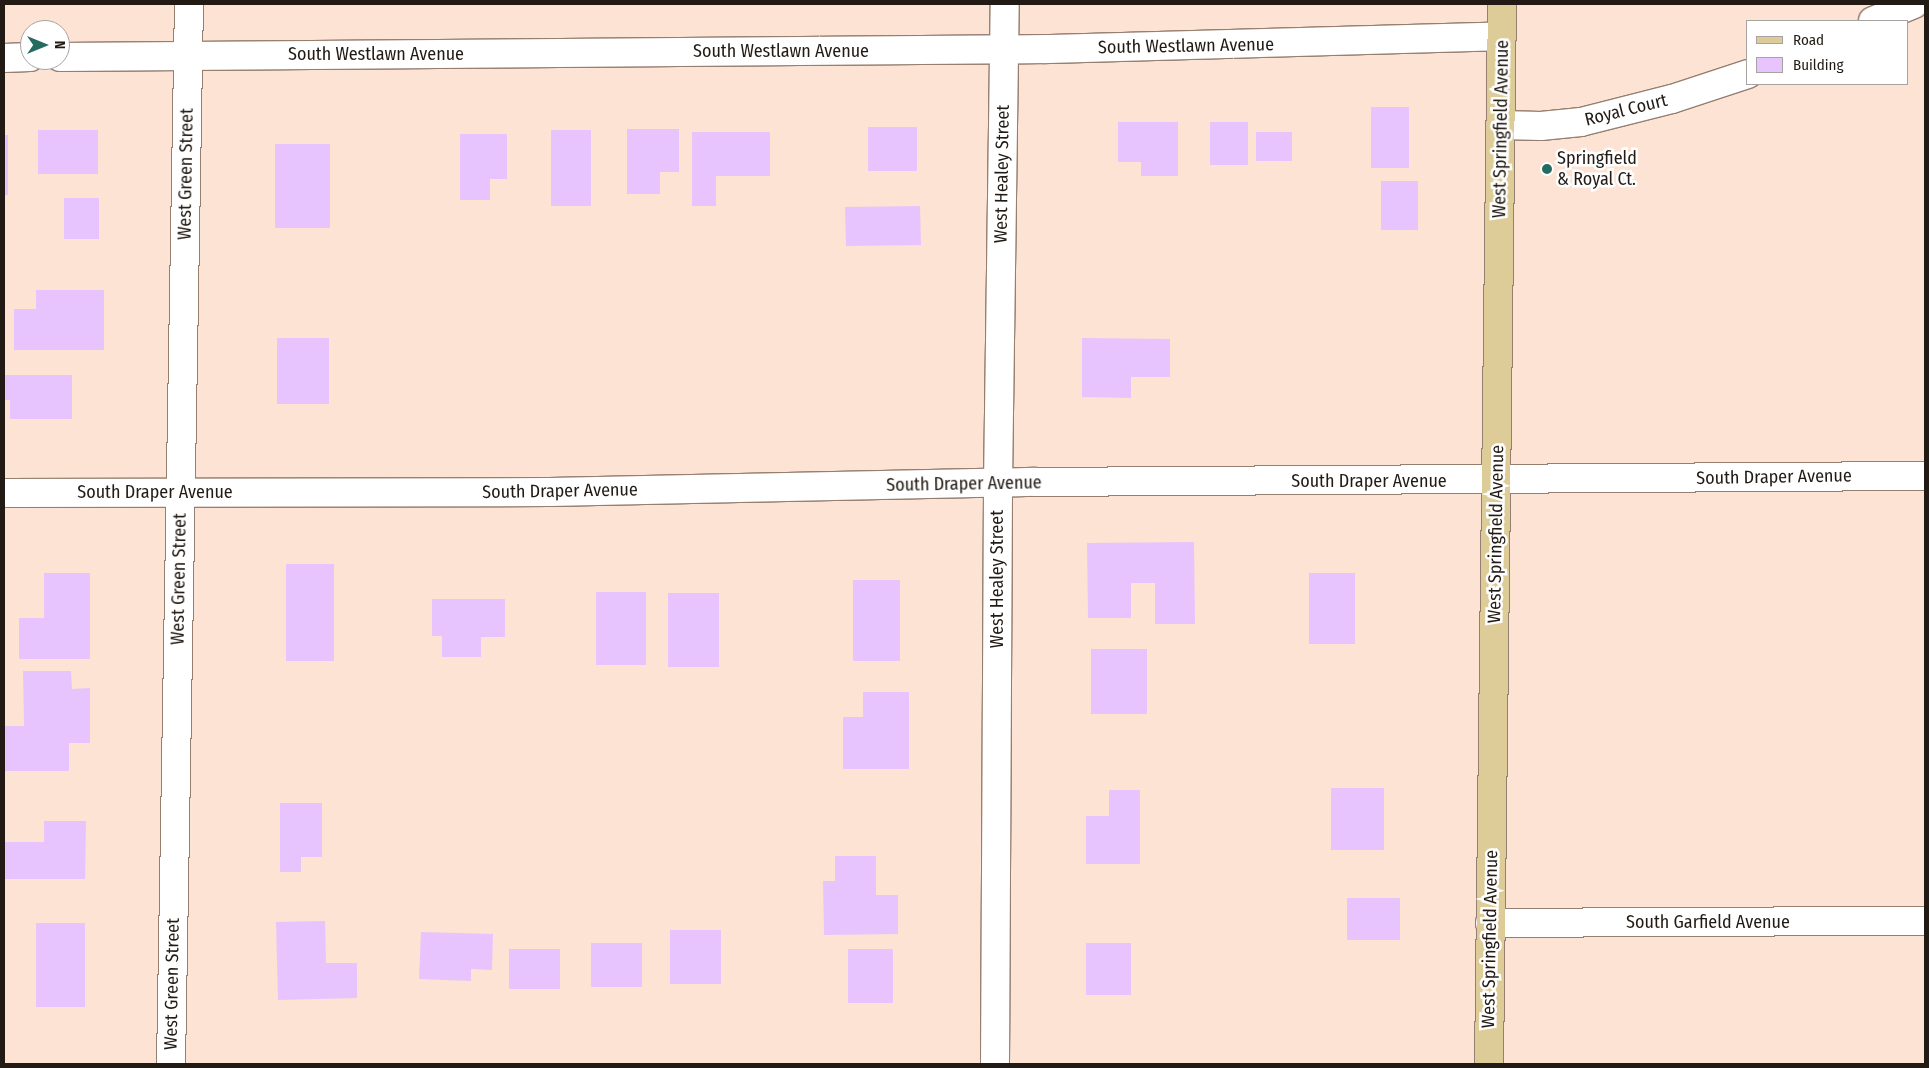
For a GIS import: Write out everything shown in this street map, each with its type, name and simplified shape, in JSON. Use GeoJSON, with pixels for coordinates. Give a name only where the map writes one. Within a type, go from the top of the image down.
{"type":"FeatureCollection","features":[{"type":"Feature","properties":{"kind":"main road","name":"West Springfield Avenue"},"geometry":{"type":"LineString","coordinates":[[1489,1064],[1502,4]]}},
{"type":"Feature","properties":{"kind":"street","name":"West Green Street"},"geometry":{"type":"LineString","coordinates":[[171,1064],[189,4]]}},
{"type":"Feature","properties":{"kind":"street","name":"West Healey Street"},"geometry":{"type":"LineString","coordinates":[[995,1064],[998,484],[1005,4]]}},
{"type":"Feature","properties":{"kind":"street"},"geometry":{"type":"LineString","coordinates":[[1875,20],[1914,4]]}},
{"type":"Feature","properties":{"kind":"street","name":"South Westlawn Avenue"},"geometry":{"type":"LineString","coordinates":[[70,57],[1004,50],[1502,36]]}},
{"type":"Feature","properties":{"kind":"street"},"geometry":{"type":"LineString","coordinates":[[4,58],[20,57]]}},
{"type":"Feature","properties":{"kind":"street","name":"Royal Court"},"geometry":{"type":"LineString","coordinates":[[1501,125],[1541,126],[1581,122],[1672,99],[1746,75]]}},
{"type":"Feature","properties":{"kind":"street","name":"South Draper Avenue"},"geometry":{"type":"LineString","coordinates":[[4,493],[550,492],[998,484],[1925,476]]}},
{"type":"Feature","properties":{"kind":"street","name":"South Garfield Avenue"},"geometry":{"type":"LineString","coordinates":[[1490,923],[1925,921]]}},
{"type":"Feature","properties":{"kind":"building"},"geometry":{"type":"Polygon","coordinates":[[[1371,107],[1409,107],[1409,168],[1371,168],[1371,107]]]}},
{"type":"Feature","properties":{"kind":"building"},"geometry":{"type":"Polygon","coordinates":[[[1118,122],[1178,122],[1178,176],[1141,176],[1141,162],[1118,162],[1118,122]]]}},
{"type":"Feature","properties":{"kind":"building"},"geometry":{"type":"Polygon","coordinates":[[[1210,122],[1248,122],[1248,165],[1210,165],[1210,122]]]}},
{"type":"Feature","properties":{"kind":"building"},"geometry":{"type":"Polygon","coordinates":[[[868,127],[917,127],[917,171],[868,171],[868,127]]]}},
{"type":"Feature","properties":{"kind":"building"},"geometry":{"type":"Polygon","coordinates":[[[627,129],[679,129],[679,172],[660,172],[660,194],[627,194],[627,129]]]}},
{"type":"Feature","properties":{"kind":"building"},"geometry":{"type":"Polygon","coordinates":[[[38,130],[98,130],[98,174],[38,174],[38,130]]]}},
{"type":"Feature","properties":{"kind":"building"},"geometry":{"type":"Polygon","coordinates":[[[551,130],[591,130],[591,206],[551,206],[551,130]]]}},
{"type":"Feature","properties":{"kind":"building"},"geometry":{"type":"Polygon","coordinates":[[[692,132],[770,132],[770,176],[716,176],[716,206],[692,206],[692,132]]]}},
{"type":"Feature","properties":{"kind":"building"},"geometry":{"type":"Polygon","coordinates":[[[1256,132],[1292,132],[1292,161],[1256,161],[1256,132]]]}},
{"type":"Feature","properties":{"kind":"building"},"geometry":{"type":"Polygon","coordinates":[[[460,134],[507,134],[507,179],[490,179],[490,200],[460,200],[460,134]]]}},
{"type":"Feature","properties":{"kind":"building"},"geometry":{"type":"Polygon","coordinates":[[[4,135],[8,135],[8,195],[4,195],[4,135]]]}},
{"type":"Feature","properties":{"kind":"building"},"geometry":{"type":"Polygon","coordinates":[[[275,144],[330,144],[330,228],[275,228],[275,144]]]}},
{"type":"Feature","properties":{"kind":"building"},"geometry":{"type":"Polygon","coordinates":[[[1381,181],[1418,181],[1418,230],[1381,230],[1381,181]]]}},
{"type":"Feature","properties":{"kind":"building"},"geometry":{"type":"Polygon","coordinates":[[[64,198],[99,198],[99,239],[64,239],[64,198]]]}},
{"type":"Feature","properties":{"kind":"building"},"geometry":{"type":"Polygon","coordinates":[[[920,206],[921,245],[846,246],[845,207],[920,206]]]}},
{"type":"Feature","properties":{"kind":"building"},"geometry":{"type":"Polygon","coordinates":[[[36,290],[104,290],[104,350],[14,350],[14,309],[36,309],[36,290]]]}},
{"type":"Feature","properties":{"kind":"building"},"geometry":{"type":"Polygon","coordinates":[[[277,338],[329,338],[329,404],[277,404],[277,338]]]}},
{"type":"Feature","properties":{"kind":"building"},"geometry":{"type":"Polygon","coordinates":[[[1082,338],[1170,339],[1170,377],[1131,377],[1131,398],[1082,397],[1082,338]]]}},
{"type":"Feature","properties":{"kind":"building"},"geometry":{"type":"Polygon","coordinates":[[[4,375],[72,375],[72,419],[10,419],[10,400],[4,400],[4,375]]]}},
{"type":"Feature","properties":{"kind":"building"},"geometry":{"type":"Polygon","coordinates":[[[1194,542],[1195,624],[1155,624],[1155,583],[1131,583],[1131,618],[1088,618],[1087,543],[1194,542]]]}},
{"type":"Feature","properties":{"kind":"building"},"geometry":{"type":"Polygon","coordinates":[[[286,564],[334,564],[334,661],[286,661],[286,564]]]}},
{"type":"Feature","properties":{"kind":"building"},"geometry":{"type":"Polygon","coordinates":[[[44,573],[90,573],[90,659],[19,659],[19,618],[44,618],[44,573]]]}},
{"type":"Feature","properties":{"kind":"building"},"geometry":{"type":"Polygon","coordinates":[[[1309,573],[1355,573],[1355,644],[1309,644],[1309,573]]]}},
{"type":"Feature","properties":{"kind":"building"},"geometry":{"type":"Polygon","coordinates":[[[853,580],[900,580],[900,661],[853,661],[853,580]]]}},
{"type":"Feature","properties":{"kind":"building"},"geometry":{"type":"Polygon","coordinates":[[[596,592],[646,592],[646,665],[596,665],[596,592]]]}},
{"type":"Feature","properties":{"kind":"building"},"geometry":{"type":"Polygon","coordinates":[[[668,593],[719,593],[719,667],[668,667],[668,593]]]}},
{"type":"Feature","properties":{"kind":"building"},"geometry":{"type":"Polygon","coordinates":[[[432,599],[505,599],[505,637],[481,637],[481,657],[442,657],[442,636],[432,636],[432,599]]]}},
{"type":"Feature","properties":{"kind":"building"},"geometry":{"type":"Polygon","coordinates":[[[1091,649],[1147,649],[1147,714],[1091,714],[1091,649]]]}},
{"type":"Feature","properties":{"kind":"building"},"geometry":{"type":"Polygon","coordinates":[[[23,671],[71,671],[72,689],[90,688],[90,743],[69,743],[69,771],[4,771],[4,726],[24,726],[23,671]]]}},
{"type":"Feature","properties":{"kind":"building"},"geometry":{"type":"Polygon","coordinates":[[[863,692],[909,692],[909,769],[843,769],[843,717],[863,717],[863,692]]]}},
{"type":"Feature","properties":{"kind":"building"},"geometry":{"type":"Polygon","coordinates":[[[1331,788],[1384,788],[1384,850],[1331,850],[1331,788]]]}},
{"type":"Feature","properties":{"kind":"building"},"geometry":{"type":"Polygon","coordinates":[[[1109,790],[1140,790],[1140,864],[1086,864],[1086,816],[1109,816],[1109,790]]]}},
{"type":"Feature","properties":{"kind":"building"},"geometry":{"type":"Polygon","coordinates":[[[280,803],[322,803],[322,857],[301,857],[301,872],[280,872],[280,803]]]}},
{"type":"Feature","properties":{"kind":"building"},"geometry":{"type":"Polygon","coordinates":[[[44,821],[86,821],[85,879],[4,879],[4,842],[44,842],[44,821]]]}},
{"type":"Feature","properties":{"kind":"building"},"geometry":{"type":"Polygon","coordinates":[[[835,856],[876,856],[876,895],[898,895],[898,934],[824,935],[823,881],[835,881],[835,856]]]}},
{"type":"Feature","properties":{"kind":"building"},"geometry":{"type":"Polygon","coordinates":[[[1347,898],[1400,898],[1400,940],[1347,940],[1347,898]]]}},
{"type":"Feature","properties":{"kind":"building"},"geometry":{"type":"Polygon","coordinates":[[[325,921],[326,963],[357,963],[357,998],[278,1000],[276,922],[325,921]]]}},
{"type":"Feature","properties":{"kind":"building"},"geometry":{"type":"Polygon","coordinates":[[[36,923],[85,923],[85,1007],[36,1007],[36,923]]]}},
{"type":"Feature","properties":{"kind":"building"},"geometry":{"type":"Polygon","coordinates":[[[670,930],[721,930],[721,984],[670,984],[670,930]]]}},
{"type":"Feature","properties":{"kind":"building"},"geometry":{"type":"Polygon","coordinates":[[[421,932],[493,934],[492,970],[471,969],[471,981],[419,979],[421,932]]]}},
{"type":"Feature","properties":{"kind":"building"},"geometry":{"type":"Polygon","coordinates":[[[591,943],[642,943],[642,987],[591,987],[591,943]]]}},
{"type":"Feature","properties":{"kind":"building"},"geometry":{"type":"Polygon","coordinates":[[[1086,943],[1131,943],[1131,995],[1086,995],[1086,943]]]}},
{"type":"Feature","properties":{"kind":"building"},"geometry":{"type":"Polygon","coordinates":[[[509,949],[560,949],[560,989],[509,989],[509,949]]]}},
{"type":"Feature","properties":{"kind":"building"},"geometry":{"type":"Polygon","coordinates":[[[848,949],[893,949],[893,1003],[848,1003],[848,949]]]}},
{"type":"Feature","properties":{"kind":"place","name":"Springfield & Royal Ct."},"geometry":{"type":"Point","coordinates":[1547,169]}}]}
